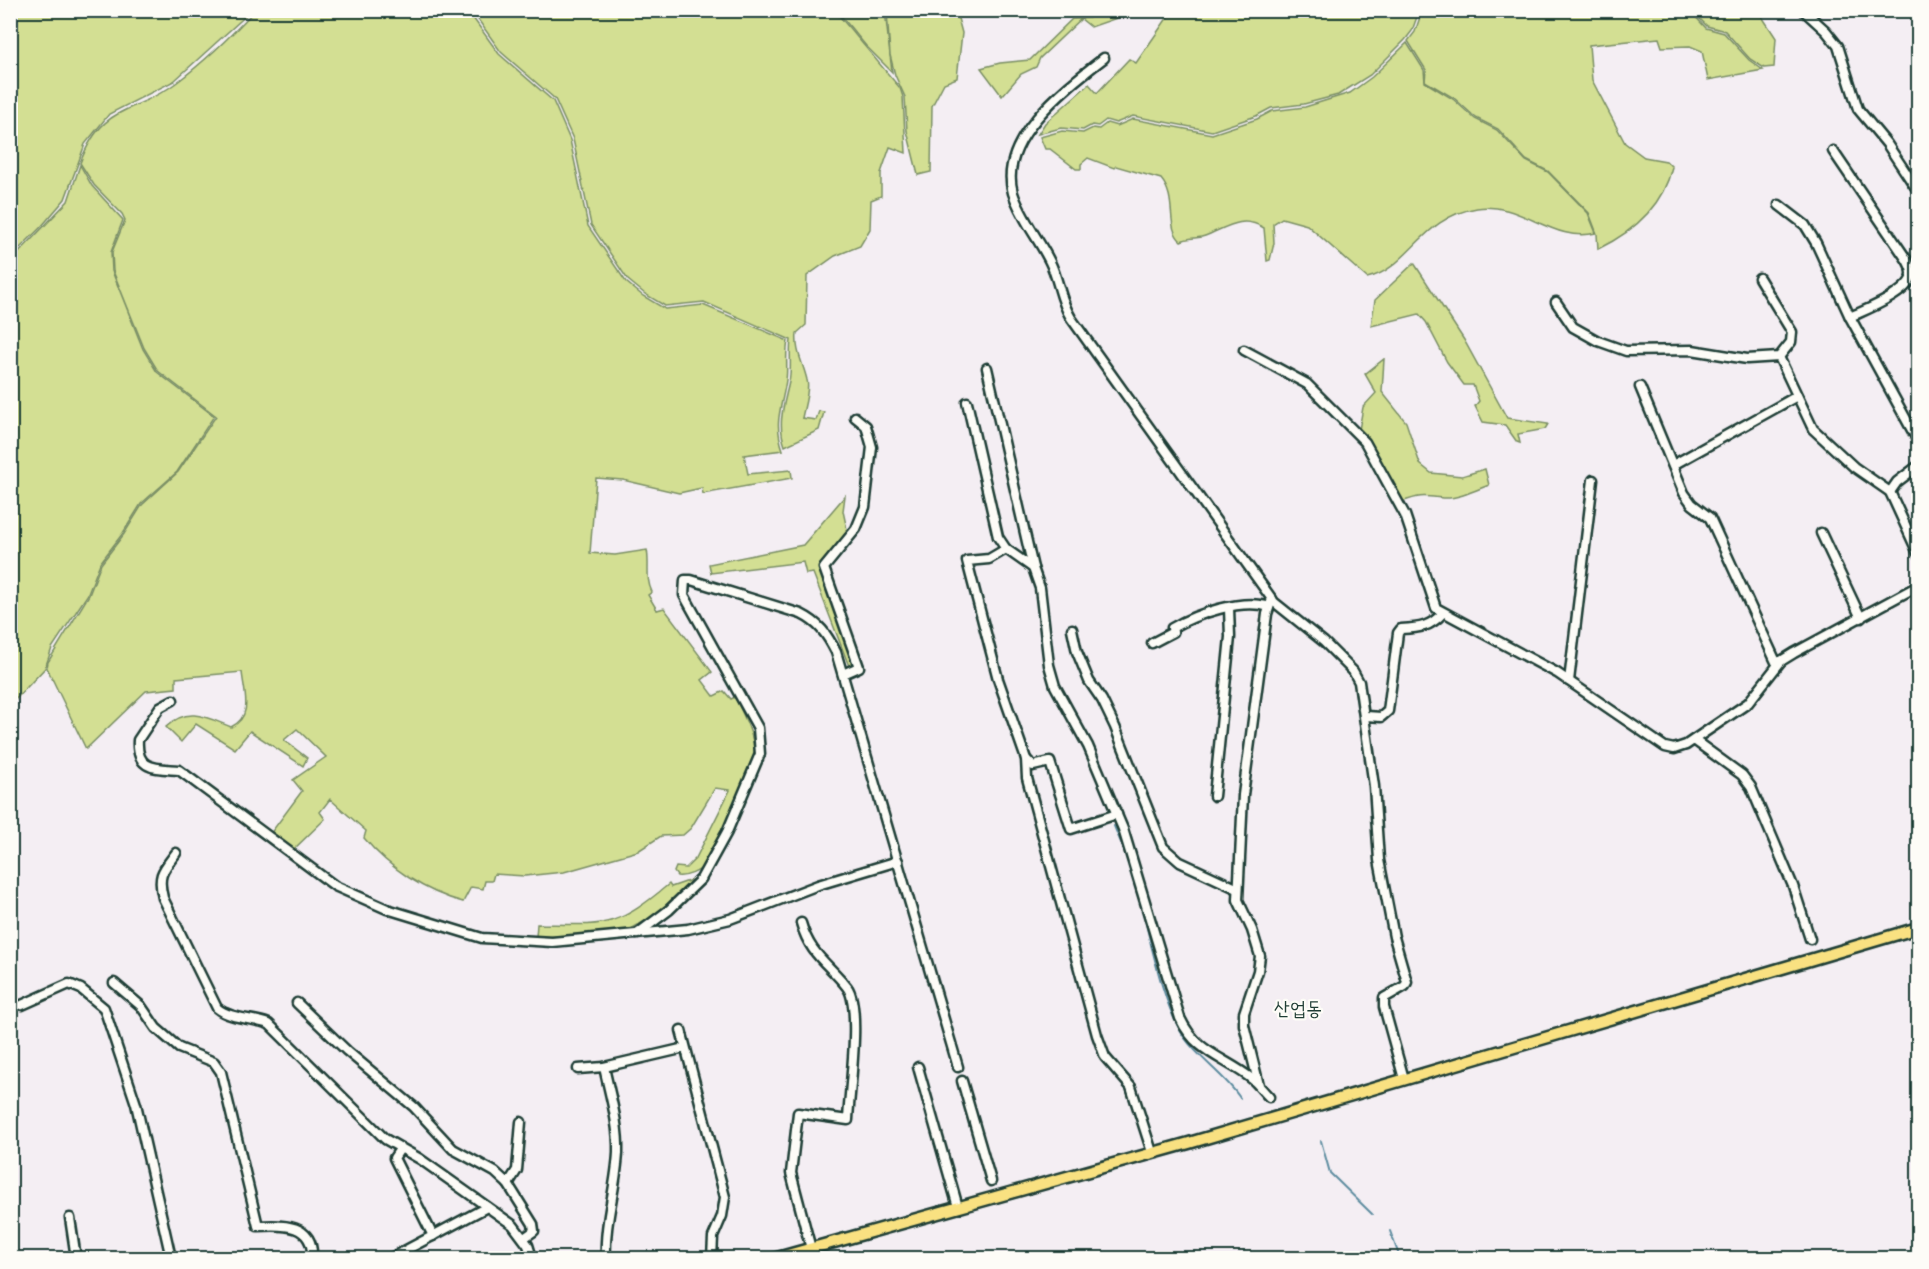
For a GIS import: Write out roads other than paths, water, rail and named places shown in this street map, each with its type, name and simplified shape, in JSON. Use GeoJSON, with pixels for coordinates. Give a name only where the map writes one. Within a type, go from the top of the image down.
{"type":"FeatureCollection","features":[{"type":"Feature","properties":{"kind":"main road"},"geometry":{"type":"LineString","coordinates":[[777,1258],[1152,1152],[1918,928]]}},
{"type":"Feature","properties":{"kind":"street"},"geometry":{"type":"LineString","coordinates":[[1803,10],[1826,31],[1838,46],[1858,109],[1887,144],[1918,191]]}},
{"type":"Feature","properties":{"kind":"street"},"geometry":{"type":"LineString","coordinates":[[1104,58],[1056,96],[1029,130],[1014,160],[1012,191],[1050,260],[1062,302],[1071,318],[1271,603],[1324,642],[1353,671],[1361,688],[1366,716],[1379,860],[1394,937],[1407,982],[1405,986],[1384,998],[1384,1007],[1404,1079]]}},
{"type":"Feature","properties":{"kind":"street"},"geometry":{"type":"LineString","coordinates":[[1833,150],[1907,260],[1912,272],[1911,281],[1897,294],[1850,317]]}},
{"type":"Feature","properties":{"kind":"street"},"geometry":{"type":"LineString","coordinates":[[1779,205],[1805,225],[1816,243],[1850,317],[1918,441]]}},
{"type":"Feature","properties":{"kind":"street"},"geometry":{"type":"LineString","coordinates":[[1556,302],[1573,327],[1598,341],[1626,351],[1692,350],[1747,359],[1779,357],[1791,342],[1792,332],[1759,278]]}},
{"type":"Feature","properties":{"kind":"street"},"geometry":{"type":"LineString","coordinates":[[1244,350],[1307,384],[1365,442],[1405,515],[1432,602],[1443,613],[1499,640],[1569,681],[1665,747],[1674,749],[1695,740],[1748,703],[1781,661],[1918,586]]}},
{"type":"Feature","properties":{"kind":"street"},"geometry":{"type":"LineString","coordinates":[[1779,357],[1813,429],[1854,467],[1890,492],[1918,553]]}},
{"type":"Feature","properties":{"kind":"street"},"geometry":{"type":"LineString","coordinates":[[987,368],[1033,568],[1040,588],[1049,665],[1055,686],[1088,747],[1117,814],[1137,868],[1186,1032],[1199,1047],[1259,1086],[1269,1096]]}},
{"type":"Feature","properties":{"kind":"street"},"geometry":{"type":"LineString","coordinates":[[1640,387],[1684,493],[1692,504],[1710,518],[1776,662],[1781,661]]}},
{"type":"Feature","properties":{"kind":"street"},"geometry":{"type":"LineString","coordinates":[[1673,465],[1797,396]]}},
{"type":"Feature","properties":{"kind":"street"},"geometry":{"type":"LineString","coordinates":[[967,402],[998,537],[1006,549],[1033,568]]}},
{"type":"Feature","properties":{"kind":"street"},"geometry":{"type":"LineString","coordinates":[[843,674],[859,667],[824,568],[856,529],[866,507],[873,447],[866,426],[855,417]]}},
{"type":"Feature","properties":{"kind":"street"},"geometry":{"type":"LineString","coordinates":[[1890,492],[1897,482],[1918,466]]}},
{"type":"Feature","properties":{"kind":"street"},"geometry":{"type":"LineString","coordinates":[[1569,681],[1593,480]]}},
{"type":"Feature","properties":{"kind":"street"},"geometry":{"type":"LineString","coordinates":[[1821,533],[1861,618]]}},
{"type":"Feature","properties":{"kind":"street"},"geometry":{"type":"LineString","coordinates":[[1006,549],[989,559],[966,561],[998,680],[1026,759],[1027,778],[1097,1035],[1105,1057],[1131,1087],[1152,1152]]}},
{"type":"Feature","properties":{"kind":"street"},"geometry":{"type":"LineString","coordinates":[[637,934],[674,905],[701,879],[731,824],[760,754],[758,728],[684,595],[683,584],[685,580],[691,580],[815,621],[830,639],[843,674],[958,1067]]}},
{"type":"Feature","properties":{"kind":"street"},"geometry":{"type":"LineString","coordinates":[[1152,644],[1173,632],[1172,628],[1188,619],[1234,605],[1271,603]]}},
{"type":"Feature","properties":{"kind":"street"},"geometry":{"type":"LineString","coordinates":[[1259,1086],[1244,1025],[1244,1013],[1258,971],[1260,957],[1252,930],[1240,906],[1239,889],[1243,795],[1271,603]]}},
{"type":"Feature","properties":{"kind":"street"},"geometry":{"type":"LineString","coordinates":[[1214,796],[1230,637],[1229,608]]}},
{"type":"Feature","properties":{"kind":"street"},"geometry":{"type":"LineString","coordinates":[[1366,716],[1381,717],[1389,711],[1398,633],[1401,629],[1432,625],[1443,613]]}},
{"type":"Feature","properties":{"kind":"street"},"geometry":{"type":"LineString","coordinates":[[1072,629],[1077,652],[1089,681],[1102,700],[1115,727],[1163,847],[1180,862],[1239,889]]}},
{"type":"Feature","properties":{"kind":"street"},"geometry":{"type":"LineString","coordinates":[[173,700],[160,707],[138,741],[141,760],[148,767],[180,770],[335,886],[387,909],[482,938],[552,942],[664,932],[720,922],[827,882],[898,861]]}},
{"type":"Feature","properties":{"kind":"street"},"geometry":{"type":"LineString","coordinates":[[1695,740],[1742,775],[1751,787],[1793,886],[1810,939]]}},
{"type":"Feature","properties":{"kind":"street"},"geometry":{"type":"LineString","coordinates":[[1026,759],[1033,766],[1050,762],[1071,829],[1117,814]]}},
{"type":"Feature","properties":{"kind":"street"},"geometry":{"type":"LineString","coordinates":[[176,853],[161,874],[159,884],[163,898],[217,1008],[223,1013],[255,1018],[269,1024],[366,1122],[400,1149],[420,1159],[513,1225],[524,1238],[532,1258]]}},
{"type":"Feature","properties":{"kind":"street"},"geometry":{"type":"LineString","coordinates":[[801,923],[805,939],[817,957],[848,987],[855,1009],[848,1120],[798,1113],[791,1173],[811,1249]]}},
{"type":"Feature","properties":{"kind":"street"},"geometry":{"type":"LineString","coordinates":[[114,983],[141,1006],[156,1028],[179,1048],[214,1062],[221,1072],[258,1226],[278,1225],[306,1233],[312,1258]]}},
{"type":"Feature","properties":{"kind":"street"},"geometry":{"type":"LineString","coordinates":[[22,1005],[69,984],[81,989],[103,1005],[133,1094],[171,1258]]}},
{"type":"Feature","properties":{"kind":"street"},"geometry":{"type":"LineString","coordinates":[[297,1003],[347,1051],[414,1107],[453,1149],[495,1172],[508,1185],[533,1224],[534,1231],[524,1238]]}},
{"type":"Feature","properties":{"kind":"street"},"geometry":{"type":"LineString","coordinates":[[681,1030],[725,1197],[722,1216],[713,1237],[712,1258]]}},
{"type":"Feature","properties":{"kind":"street"},"geometry":{"type":"LineString","coordinates":[[578,1069],[604,1067],[685,1048]]}},
{"type":"Feature","properties":{"kind":"street"},"geometry":{"type":"LineString","coordinates":[[604,1067],[618,1133],[614,1182],[604,1234],[606,1258]]}},
{"type":"Feature","properties":{"kind":"street"},"geometry":{"type":"LineString","coordinates":[[918,1067],[958,1207]]}},
{"type":"Feature","properties":{"kind":"street"},"geometry":{"type":"LineString","coordinates":[[962,1081],[991,1181]]}},
{"type":"Feature","properties":{"kind":"street"},"geometry":{"type":"LineString","coordinates":[[508,1185],[517,1170],[521,1122]]}},
{"type":"Feature","properties":{"kind":"street"},"geometry":{"type":"LineString","coordinates":[[400,1149],[393,1158],[433,1236]]}},
{"type":"Feature","properties":{"kind":"street"},"geometry":{"type":"LineString","coordinates":[[391,1258],[488,1207]]}},
{"type":"Feature","properties":{"kind":"street"},"geometry":{"type":"LineString","coordinates":[[70,1218],[76,1258]]}},
{"type":"Feature","properties":{"kind":"waterway"},"geometry":{"type":"LineString","coordinates":[[1114,826],[1128,859]]}},
{"type":"Feature","properties":{"kind":"waterway"},"geometry":{"type":"LineString","coordinates":[[1139,896],[1157,969],[1176,1023],[1190,1045],[1240,1098]]}},
{"type":"Feature","properties":{"kind":"waterway"},"geometry":{"type":"LineString","coordinates":[[1321,1141],[1330,1173],[1372,1214]]}},
{"type":"Feature","properties":{"kind":"waterway"},"geometry":{"type":"LineString","coordinates":[[1390,1231],[1400,1258]]}},
{"type":"Feature","properties":{"kind":"district","name":"산업동"},"geometry":{"type":"Point","coordinates":[1298,1007]}}]}
